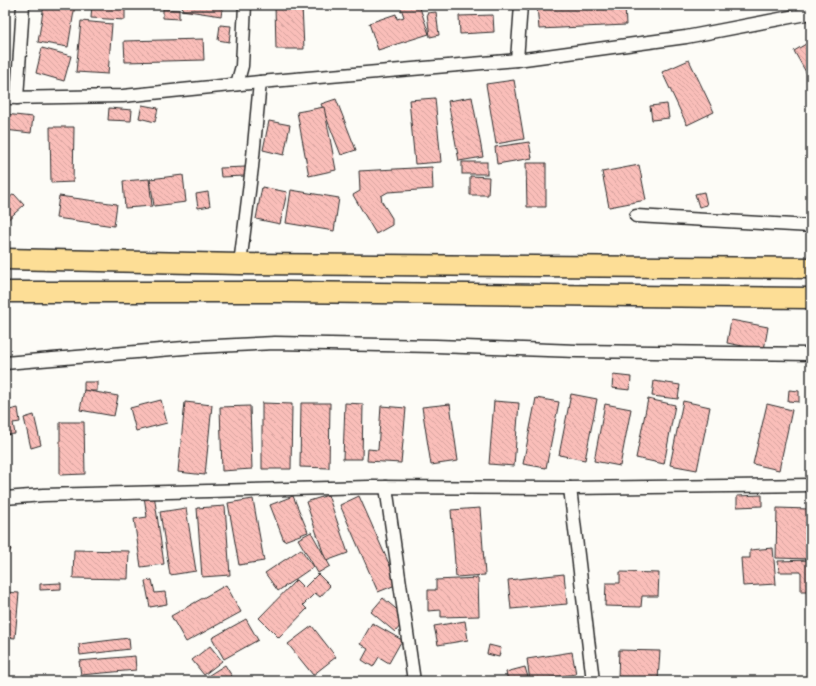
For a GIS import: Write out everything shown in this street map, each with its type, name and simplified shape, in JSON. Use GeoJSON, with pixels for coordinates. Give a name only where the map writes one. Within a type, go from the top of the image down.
{"type":"FeatureCollection","features":[{"type":"Feature","properties":{"kind":"main road"},"geometry":{"type":"LineString","coordinates":[[5,259],[240,264],[811,268]]}},
{"type":"Feature","properties":{"kind":"main road"},"geometry":{"type":"LineString","coordinates":[[5,292],[293,292],[811,298]]}},
{"type":"Feature","properties":{"kind":"street"},"geometry":{"type":"LineString","coordinates":[[23,5],[11,98],[123,96],[237,84],[517,60],[686,37],[811,13]]}},
{"type":"Feature","properties":{"kind":"street"},"geometry":{"type":"LineString","coordinates":[[237,84],[242,66],[245,5]]}},
{"type":"Feature","properties":{"kind":"street"},"geometry":{"type":"LineString","coordinates":[[517,60],[521,5]]}},
{"type":"Feature","properties":{"kind":"street"},"geometry":{"type":"LineString","coordinates":[[240,264],[252,167],[260,82]]}},
{"type":"Feature","properties":{"kind":"street"},"geometry":{"type":"LineString","coordinates":[[636,216],[811,226]]}},
{"type":"Feature","properties":{"kind":"street"},"geometry":{"type":"LineString","coordinates":[[5,363],[196,347],[275,343],[436,346],[577,351],[811,354]]}},
{"type":"Feature","properties":{"kind":"street"},"geometry":{"type":"LineString","coordinates":[[5,498],[42,495],[386,487],[570,488],[811,484]]}},
{"type":"Feature","properties":{"kind":"street"},"geometry":{"type":"LineString","coordinates":[[386,487],[414,681]]}},
{"type":"Feature","properties":{"kind":"street"},"geometry":{"type":"LineString","coordinates":[[570,488],[593,681]]}},
{"type":"Feature","properties":{"kind":"building"},"geometry":{"type":"Polygon","coordinates":[[[5,5],[9,5],[5,26],[5,5]]]}},
{"type":"Feature","properties":{"kind":"building"},"geometry":{"type":"Polygon","coordinates":[[[44,5],[75,5],[68,47],[38,42],[44,5]]]}},
{"type":"Feature","properties":{"kind":"building"},"geometry":{"type":"Polygon","coordinates":[[[92,5],[125,5],[125,20],[91,18],[92,5]]]}},
{"type":"Feature","properties":{"kind":"building"},"geometry":{"type":"Polygon","coordinates":[[[183,5],[223,5],[221,16],[182,10],[183,5]]]}},
{"type":"Feature","properties":{"kind":"building"},"geometry":{"type":"Polygon","coordinates":[[[275,5],[302,5],[304,49],[276,49],[275,5]]]}},
{"type":"Feature","properties":{"kind":"building"},"geometry":{"type":"Polygon","coordinates":[[[400,5],[419,5],[429,34],[378,50],[369,23],[396,14],[397,19],[404,17],[400,5]]]}},
{"type":"Feature","properties":{"kind":"building"},"geometry":{"type":"Polygon","coordinates":[[[537,5],[625,5],[626,25],[539,29],[537,5]]]}},
{"type":"Feature","properties":{"kind":"building"},"geometry":{"type":"Polygon","coordinates":[[[163,9],[179,10],[179,19],[163,18],[163,9]]]}},
{"type":"Feature","properties":{"kind":"building"},"geometry":{"type":"Polygon","coordinates":[[[436,12],[439,35],[430,37],[427,13],[436,12]]]}},
{"type":"Feature","properties":{"kind":"building"},"geometry":{"type":"Polygon","coordinates":[[[493,15],[494,32],[460,34],[459,16],[493,15]]]}},
{"type":"Feature","properties":{"kind":"building"},"geometry":{"type":"Polygon","coordinates":[[[81,21],[112,24],[108,74],[76,72],[81,21]]]}},
{"type":"Feature","properties":{"kind":"building"},"geometry":{"type":"Polygon","coordinates":[[[220,25],[231,26],[229,42],[218,40],[220,25]]]}},
{"type":"Feature","properties":{"kind":"building"},"geometry":{"type":"Polygon","coordinates":[[[203,39],[204,60],[125,62],[124,41],[203,39]]]}},
{"type":"Feature","properties":{"kind":"building"},"geometry":{"type":"Polygon","coordinates":[[[811,41],[811,81],[794,51],[811,41]]]}},
{"type":"Feature","properties":{"kind":"building"},"geometry":{"type":"Polygon","coordinates":[[[42,48],[71,56],[64,81],[36,73],[42,48]]]}},
{"type":"Feature","properties":{"kind":"building"},"geometry":{"type":"Polygon","coordinates":[[[689,60],[714,112],[687,125],[662,72],[689,60]]]}},
{"type":"Feature","properties":{"kind":"building"},"geometry":{"type":"Polygon","coordinates":[[[514,80],[524,139],[496,144],[486,84],[514,80]]]}},
{"type":"Feature","properties":{"kind":"building"},"geometry":{"type":"Polygon","coordinates":[[[472,97],[483,157],[459,161],[448,101],[472,97]]]}},
{"type":"Feature","properties":{"kind":"building"},"geometry":{"type":"Polygon","coordinates":[[[435,98],[441,162],[415,164],[409,100],[435,98]]]}},
{"type":"Feature","properties":{"kind":"building"},"geometry":{"type":"Polygon","coordinates":[[[336,99],[356,150],[341,155],[321,104],[336,99]]]}},
{"type":"Feature","properties":{"kind":"building"},"geometry":{"type":"Polygon","coordinates":[[[667,104],[669,118],[652,120],[650,106],[667,104]]]}},
{"type":"Feature","properties":{"kind":"building"},"geometry":{"type":"Polygon","coordinates":[[[142,105],[158,108],[155,122],[139,118],[142,105]]]}},
{"type":"Feature","properties":{"kind":"building"},"geometry":{"type":"Polygon","coordinates":[[[324,107],[336,170],[309,176],[297,112],[324,107]]]}},
{"type":"Feature","properties":{"kind":"building"},"geometry":{"type":"Polygon","coordinates":[[[109,108],[132,110],[131,121],[108,120],[109,108]]]}},
{"type":"Feature","properties":{"kind":"building"},"geometry":{"type":"Polygon","coordinates":[[[5,114],[33,117],[31,133],[5,130],[5,114]]]}},
{"type":"Feature","properties":{"kind":"building"},"geometry":{"type":"Polygon","coordinates":[[[269,121],[290,125],[284,155],[263,150],[269,121]]]}},
{"type":"Feature","properties":{"kind":"building"},"geometry":{"type":"Polygon","coordinates":[[[50,127],[74,127],[73,182],[51,183],[50,127]]]}},
{"type":"Feature","properties":{"kind":"building"},"geometry":{"type":"Polygon","coordinates":[[[529,142],[532,158],[497,164],[495,147],[529,142]]]}},
{"type":"Feature","properties":{"kind":"building"},"geometry":{"type":"Polygon","coordinates":[[[462,162],[487,162],[487,174],[462,174],[462,162]]]}},
{"type":"Feature","properties":{"kind":"building"},"geometry":{"type":"Polygon","coordinates":[[[526,163],[546,163],[546,207],[527,207],[526,163]]]}},
{"type":"Feature","properties":{"kind":"building"},"geometry":{"type":"Polygon","coordinates":[[[639,165],[646,200],[609,207],[602,172],[639,165]]]}},
{"type":"Feature","properties":{"kind":"building"},"geometry":{"type":"Polygon","coordinates":[[[246,167],[246,176],[221,177],[220,168],[246,167]]]}},
{"type":"Feature","properties":{"kind":"building"},"geometry":{"type":"Polygon","coordinates":[[[432,167],[433,189],[388,192],[381,196],[382,202],[392,218],[392,225],[376,234],[353,195],[360,191],[359,171],[432,167]]]}},
{"type":"Feature","properties":{"kind":"building"},"geometry":{"type":"Polygon","coordinates":[[[183,175],[186,202],[154,206],[150,179],[183,175]]]}},
{"type":"Feature","properties":{"kind":"building"},"geometry":{"type":"Polygon","coordinates":[[[470,176],[489,177],[488,195],[470,195],[470,176]]]}},
{"type":"Feature","properties":{"kind":"building"},"geometry":{"type":"Polygon","coordinates":[[[149,179],[152,206],[125,208],[123,181],[149,179]]]}},
{"type":"Feature","properties":{"kind":"building"},"geometry":{"type":"Polygon","coordinates":[[[262,187],[287,192],[280,224],[256,219],[262,187]]]}},
{"type":"Feature","properties":{"kind":"building"},"geometry":{"type":"Polygon","coordinates":[[[291,190],[339,198],[334,231],[286,223],[291,190]]]}},
{"type":"Feature","properties":{"kind":"building"},"geometry":{"type":"Polygon","coordinates":[[[208,192],[210,206],[198,208],[196,194],[208,192]]]}},
{"type":"Feature","properties":{"kind":"building"},"geometry":{"type":"Polygon","coordinates":[[[704,192],[707,205],[699,207],[695,194],[704,192]]]}},
{"type":"Feature","properties":{"kind":"building"},"geometry":{"type":"Polygon","coordinates":[[[14,194],[24,205],[5,222],[5,201],[14,194]]]}},
{"type":"Feature","properties":{"kind":"building"},"geometry":{"type":"Polygon","coordinates":[[[59,196],[117,204],[114,226],[56,218],[59,196]]]}},
{"type":"Feature","properties":{"kind":"building"},"geometry":{"type":"Polygon","coordinates":[[[731,320],[768,327],[764,350],[727,343],[731,320]]]}},
{"type":"Feature","properties":{"kind":"building"},"geometry":{"type":"Polygon","coordinates":[[[613,375],[631,377],[630,390],[612,388],[613,375]]]}},
{"type":"Feature","properties":{"kind":"building"},"geometry":{"type":"Polygon","coordinates":[[[654,381],[680,385],[678,399],[652,396],[654,381]]]}},
{"type":"Feature","properties":{"kind":"building"},"geometry":{"type":"Polygon","coordinates":[[[84,382],[97,382],[97,391],[84,391],[84,382]]]}},
{"type":"Feature","properties":{"kind":"building"},"geometry":{"type":"Polygon","coordinates":[[[84,390],[118,396],[114,416],[80,410],[84,390]]]}},
{"type":"Feature","properties":{"kind":"building"},"geometry":{"type":"Polygon","coordinates":[[[789,390],[799,391],[799,402],[788,401],[789,390]]]}},
{"type":"Feature","properties":{"kind":"building"},"geometry":{"type":"Polygon","coordinates":[[[571,394],[597,399],[585,460],[559,455],[571,394]]]}},
{"type":"Feature","properties":{"kind":"building"},"geometry":{"type":"Polygon","coordinates":[[[536,398],[559,402],[546,468],[523,464],[536,398]]]}},
{"type":"Feature","properties":{"kind":"building"},"geometry":{"type":"Polygon","coordinates":[[[648,399],[675,405],[664,464],[636,458],[648,399]]]}},
{"type":"Feature","properties":{"kind":"building"},"geometry":{"type":"Polygon","coordinates":[[[161,400],[167,423],[136,431],[130,408],[161,400]]]}},
{"type":"Feature","properties":{"kind":"building"},"geometry":{"type":"Polygon","coordinates":[[[494,401],[519,403],[514,466],[489,464],[494,401]]]}},
{"type":"Feature","properties":{"kind":"building"},"geometry":{"type":"Polygon","coordinates":[[[683,401],[710,407],[697,470],[670,465],[683,401]]]}},
{"type":"Feature","properties":{"kind":"building"},"geometry":{"type":"Polygon","coordinates":[[[185,402],[212,405],[205,475],[178,472],[185,402]]]}},
{"type":"Feature","properties":{"kind":"building"},"geometry":{"type":"Polygon","coordinates":[[[262,403],[292,404],[291,469],[262,469],[262,403]]]}},
{"type":"Feature","properties":{"kind":"building"},"geometry":{"type":"Polygon","coordinates":[[[301,403],[330,403],[329,468],[300,467],[301,403]]]}},
{"type":"Feature","properties":{"kind":"building"},"geometry":{"type":"Polygon","coordinates":[[[345,403],[363,404],[362,459],[343,459],[345,403]]]}},
{"type":"Feature","properties":{"kind":"building"},"geometry":{"type":"Polygon","coordinates":[[[450,404],[458,461],[431,465],[422,407],[450,404]]]}},
{"type":"Feature","properties":{"kind":"building"},"geometry":{"type":"Polygon","coordinates":[[[605,404],[631,409],[620,466],[594,461],[605,404]]]}},
{"type":"Feature","properties":{"kind":"building"},"geometry":{"type":"Polygon","coordinates":[[[767,404],[792,410],[779,470],[753,464],[767,404]]]}},
{"type":"Feature","properties":{"kind":"building"},"geometry":{"type":"Polygon","coordinates":[[[250,406],[252,469],[222,471],[220,407],[250,406]]]}},
{"type":"Feature","properties":{"kind":"building"},"geometry":{"type":"Polygon","coordinates":[[[381,406],[406,408],[401,463],[367,461],[368,449],[378,450],[381,406]]]}},
{"type":"Feature","properties":{"kind":"building"},"geometry":{"type":"Polygon","coordinates":[[[18,408],[20,422],[13,423],[15,434],[5,435],[5,411],[18,408]]]}},
{"type":"Feature","properties":{"kind":"building"},"geometry":{"type":"Polygon","coordinates":[[[34,415],[41,445],[31,448],[24,418],[34,415]]]}},
{"type":"Feature","properties":{"kind":"building"},"geometry":{"type":"Polygon","coordinates":[[[60,422],[84,422],[85,474],[60,475],[60,422]]]}},
{"type":"Feature","properties":{"kind":"building"},"geometry":{"type":"Polygon","coordinates":[[[154,494],[164,564],[141,567],[134,519],[147,517],[144,496],[154,494]]]}},
{"type":"Feature","properties":{"kind":"building"},"geometry":{"type":"Polygon","coordinates":[[[328,495],[348,553],[326,561],[306,502],[328,495]]]}},
{"type":"Feature","properties":{"kind":"building"},"geometry":{"type":"Polygon","coordinates":[[[762,495],[762,506],[737,507],[737,496],[762,495]]]}},
{"type":"Feature","properties":{"kind":"building"},"geometry":{"type":"Polygon","coordinates":[[[293,496],[308,532],[284,541],[270,505],[293,496]]]}},
{"type":"Feature","properties":{"kind":"building"},"geometry":{"type":"Polygon","coordinates":[[[359,496],[398,584],[378,592],[340,505],[359,496]]]}},
{"type":"Feature","properties":{"kind":"building"},"geometry":{"type":"Polygon","coordinates":[[[253,499],[264,561],[239,565],[228,503],[253,499]]]}},
{"type":"Feature","properties":{"kind":"building"},"geometry":{"type":"Polygon","coordinates":[[[225,506],[230,575],[202,577],[197,508],[225,506]]]}},
{"type":"Feature","properties":{"kind":"building"},"geometry":{"type":"Polygon","coordinates":[[[186,508],[196,571],[170,575],[160,512],[186,508]]]}},
{"type":"Feature","properties":{"kind":"building"},"geometry":{"type":"Polygon","coordinates":[[[480,508],[485,575],[456,577],[451,510],[480,508]]]}},
{"type":"Feature","properties":{"kind":"building"},"geometry":{"type":"Polygon","coordinates":[[[777,508],[808,509],[807,548],[811,548],[811,559],[776,558],[777,508]]]}},
{"type":"Feature","properties":{"kind":"building"},"geometry":{"type":"Polygon","coordinates":[[[311,532],[330,566],[318,573],[298,539],[311,532]]]}},
{"type":"Feature","properties":{"kind":"building"},"geometry":{"type":"Polygon","coordinates":[[[5,546],[11,549],[5,561],[5,546]]]}},
{"type":"Feature","properties":{"kind":"building"},"geometry":{"type":"Polygon","coordinates":[[[773,548],[776,584],[743,586],[741,558],[750,558],[750,550],[773,548]]]}},
{"type":"Feature","properties":{"kind":"building"},"geometry":{"type":"Polygon","coordinates":[[[301,549],[313,567],[278,591],[265,573],[301,549]]]}},
{"type":"Feature","properties":{"kind":"building"},"geometry":{"type":"Polygon","coordinates":[[[74,550],[129,551],[128,579],[73,578],[74,550]]]}},
{"type":"Feature","properties":{"kind":"building"},"geometry":{"type":"Polygon","coordinates":[[[811,560],[811,591],[801,591],[801,572],[779,572],[778,561],[811,560]]]}},
{"type":"Feature","properties":{"kind":"building"},"geometry":{"type":"Polygon","coordinates":[[[620,572],[659,573],[658,596],[642,596],[641,607],[605,606],[606,583],[620,583],[620,572]]]}},
{"type":"Feature","properties":{"kind":"building"},"geometry":{"type":"Polygon","coordinates":[[[318,574],[330,586],[320,597],[315,593],[303,605],[307,609],[279,638],[259,618],[296,580],[304,588],[318,574]]]}},
{"type":"Feature","properties":{"kind":"building"},"geometry":{"type":"Polygon","coordinates":[[[564,574],[567,604],[511,609],[508,580],[564,574]]]}},
{"type":"Feature","properties":{"kind":"building"},"geometry":{"type":"Polygon","coordinates":[[[478,578],[479,616],[441,617],[441,610],[428,611],[428,590],[436,590],[436,580],[478,578]]]}},
{"type":"Feature","properties":{"kind":"building"},"geometry":{"type":"Polygon","coordinates":[[[152,580],[155,593],[165,592],[167,604],[150,607],[145,581],[152,580]]]}},
{"type":"Feature","properties":{"kind":"building"},"geometry":{"type":"Polygon","coordinates":[[[61,583],[61,589],[40,590],[40,584],[61,583]]]}},
{"type":"Feature","properties":{"kind":"building"},"geometry":{"type":"Polygon","coordinates":[[[226,585],[241,612],[186,642],[171,616],[226,585]]]}},
{"type":"Feature","properties":{"kind":"building"},"geometry":{"type":"Polygon","coordinates":[[[5,592],[19,593],[15,638],[5,637],[5,592]]]}},
{"type":"Feature","properties":{"kind":"building"},"geometry":{"type":"Polygon","coordinates":[[[383,598],[407,618],[395,632],[371,612],[383,598]]]}},
{"type":"Feature","properties":{"kind":"building"},"geometry":{"type":"Polygon","coordinates":[[[246,619],[258,640],[224,659],[212,638],[246,619]]]}},
{"type":"Feature","properties":{"kind":"building"},"geometry":{"type":"Polygon","coordinates":[[[465,621],[468,640],[438,645],[434,626],[465,621]]]}},
{"type":"Feature","properties":{"kind":"building"},"geometry":{"type":"Polygon","coordinates":[[[372,623],[402,640],[389,663],[379,657],[373,667],[362,660],[368,649],[360,644],[372,623]]]}},
{"type":"Feature","properties":{"kind":"building"},"geometry":{"type":"Polygon","coordinates":[[[312,626],[336,657],[313,675],[288,644],[312,626]]]}},
{"type":"Feature","properties":{"kind":"building"},"geometry":{"type":"Polygon","coordinates":[[[129,638],[130,649],[80,655],[79,644],[129,638]]]}},
{"type":"Feature","properties":{"kind":"building"},"geometry":{"type":"Polygon","coordinates":[[[489,645],[501,648],[499,657],[487,654],[489,645]]]}},
{"type":"Feature","properties":{"kind":"building"},"geometry":{"type":"Polygon","coordinates":[[[210,646],[222,661],[204,675],[192,660],[210,646]]]}},
{"type":"Feature","properties":{"kind":"building"},"geometry":{"type":"Polygon","coordinates":[[[619,650],[660,651],[658,680],[618,678],[619,650]]]}},
{"type":"Feature","properties":{"kind":"building"},"geometry":{"type":"Polygon","coordinates":[[[572,652],[576,674],[530,681],[527,659],[572,652]]]}},
{"type":"Feature","properties":{"kind":"building"},"geometry":{"type":"Polygon","coordinates":[[[135,656],[136,670],[81,675],[79,661],[135,656]]]}},
{"type":"Feature","properties":{"kind":"building"},"geometry":{"type":"Polygon","coordinates":[[[225,665],[235,681],[209,681],[206,677],[225,665]]]}},
{"type":"Feature","properties":{"kind":"building"},"geometry":{"type":"Polygon","coordinates":[[[525,667],[529,681],[508,681],[506,672],[525,667]]]}}]}
